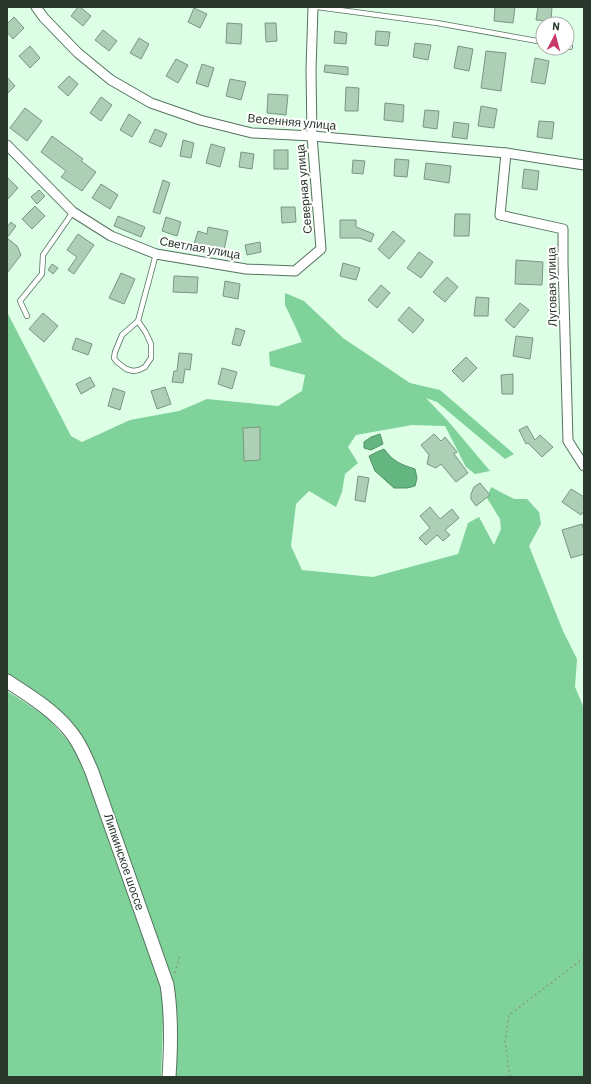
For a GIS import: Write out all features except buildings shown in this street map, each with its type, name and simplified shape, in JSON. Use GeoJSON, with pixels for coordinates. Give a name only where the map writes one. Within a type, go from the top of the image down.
{"type":"FeatureCollection","features":[{"type":"Feature","properties":{"kind":"street","name":"Весенняя улица"},"geometry":{"type":"LineString","coordinates":[[36,7],[44,18],[78,53],[112,80],[151,104],[200,120],[252,133],[312,136],[506,153],[584,165]]}},
{"type":"Feature","properties":{"kind":"street","name":"Северная улица"},"geometry":{"type":"LineString","coordinates":[[313,7],[311,70],[312,136],[321,248]]}},
{"type":"Feature","properties":{"kind":"street","name":"Светлая улица"},"geometry":{"type":"LineString","coordinates":[[7,145],[74,212],[111,236],[156,254],[246,269],[295,271],[321,248]]}},
{"type":"Feature","properties":{"kind":"street","name":"Луговая улица"},"geometry":{"type":"LineString","coordinates":[[506,153],[500,215],[563,229],[562,264],[568,442],[584,466]]}},
{"type":"Feature","properties":{"kind":"street","name":"Липкинское шоссе"},"geometry":{"type":"LineString","coordinates":[[7,681],[37,700],[66,726],[81,750],[92,772],[167,985],[171,1026],[169,1077]]}},
{"type":"Feature","properties":{"kind":"lane"},"geometry":{"type":"LineString","coordinates":[[317,7],[437,23],[535,41]]}},
{"type":"Feature","properties":{"kind":"lane"},"geometry":{"type":"LineString","coordinates":[[27,316],[20,301],[42,274],[43,255],[74,212]]}},
{"type":"Feature","properties":{"kind":"lane"},"geometry":{"type":"LineString","coordinates":[[138,321],[151,344],[151,358],[145,367],[133,371],[126,369],[117,362],[114,358],[115,352],[122,335],[138,321],[156,254]]}},
{"type":"Feature","properties":{"kind":"path"},"geometry":{"type":"LineString","coordinates":[[510,1077],[504,1041],[509,1015],[584,958]]}},
{"type":"Feature","properties":{"kind":"shaded area"},"geometry":{"type":"Polygon","coordinates":[[[285,293],[304,301],[343,338],[410,383],[440,390],[514,454],[505,459],[437,402],[426,398],[448,421],[490,471],[475,474],[466,467],[445,426],[412,425],[356,435],[348,447],[358,463],[345,474],[342,492],[336,507],[309,491],[296,504],[291,546],[302,570],[373,577],[458,554],[468,523],[479,517],[494,545],[501,529],[500,519],[487,498],[491,487],[514,499],[527,499],[539,512],[541,524],[529,546],[563,631],[577,659],[575,687],[584,708],[584,1077],[173,1077],[174,987],[96,766],[67,717],[12,676],[7,674],[7,312],[71,436],[82,442],[130,420],[179,411],[207,399],[278,406],[302,391],[305,375],[270,366],[269,352],[302,342],[285,305],[285,293]]]}},
{"type":"Feature","properties":{"kind":"shaded area"},"geometry":{"type":"Polygon","coordinates":[[[380,434],[383,444],[371,450],[364,448],[364,442],[371,437],[380,434]]]}},
{"type":"Feature","properties":{"kind":"shaded area"},"geometry":{"type":"Polygon","coordinates":[[[384,449],[398,462],[415,469],[417,478],[415,486],[407,488],[394,488],[375,471],[369,456],[384,449]]]}},
{"type":"Feature","properties":{"kind":"shaded area"},"geometry":{"type":"Polygon","coordinates":[[[7,691],[46,716],[78,752],[93,787],[164,994],[161,1077],[7,1077],[7,691]]]}}]}
